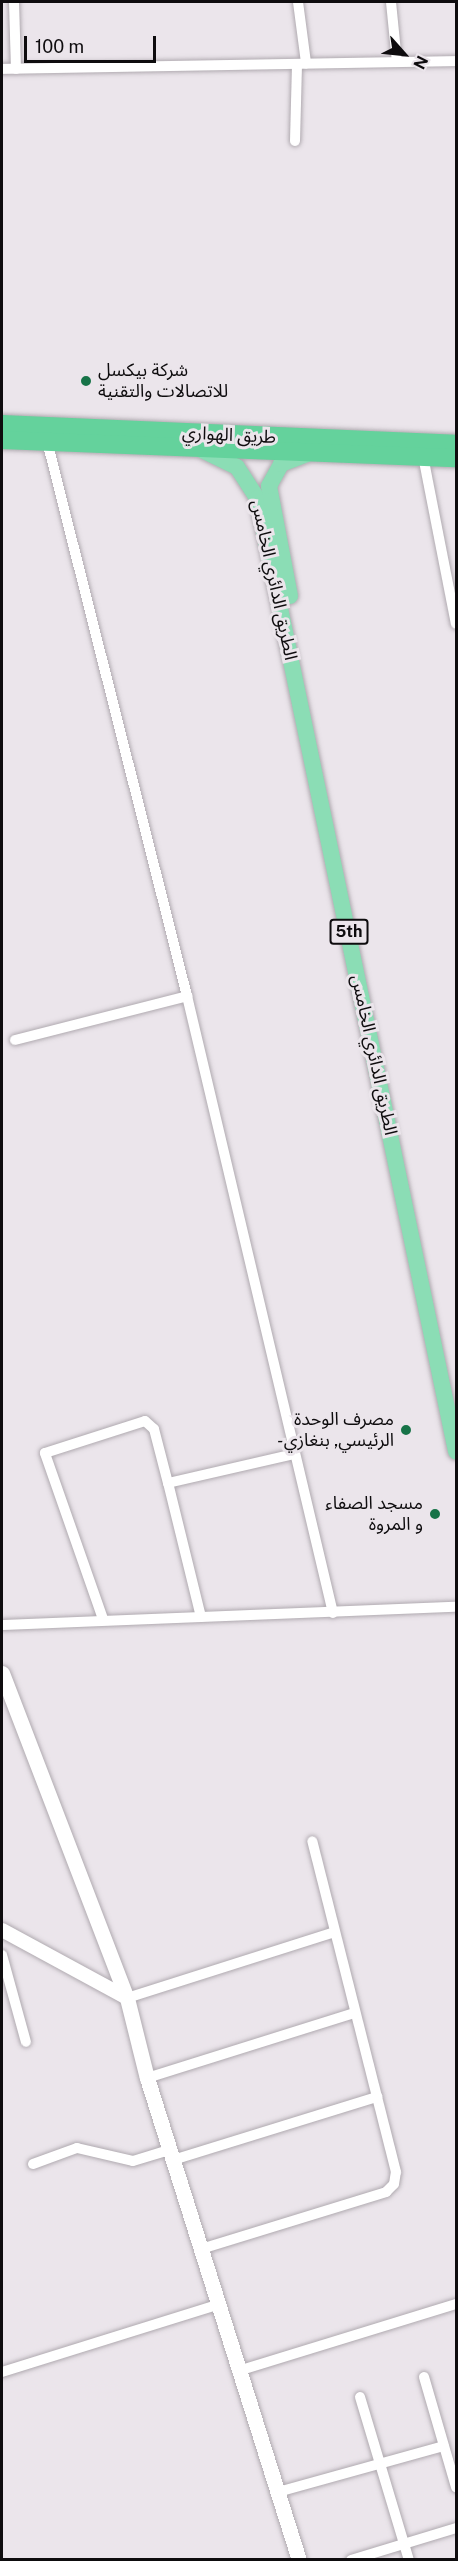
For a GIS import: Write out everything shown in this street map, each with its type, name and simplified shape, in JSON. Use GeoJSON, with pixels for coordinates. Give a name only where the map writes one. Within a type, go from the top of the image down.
{"type":"FeatureCollection","features":[{"type":"Feature","properties":{"kind":"highway","name":"طريق الهواري"},"geometry":{"type":"LineString","coordinates":[[2,424],[456,444]]}},
{"type":"Feature","properties":{"kind":"highway","name":"طريق الهواري"},"geometry":{"type":"LineString","coordinates":[[2,440],[456,458]]}},
{"type":"Feature","properties":{"kind":"main road","name":"الطريق الدائري الخامس"},"geometry":{"type":"LineString","coordinates":[[192,448],[229,461],[250,482],[257,498],[351,914],[456,1399]]}},
{"type":"Feature","properties":{"kind":"main road","name":"الطريق الدائري الخامس"},"geometry":{"type":"LineString","coordinates":[[317,452],[277,467],[270,481],[269,494],[456,1451]]}},
{"type":"Feature","properties":{"kind":"main road"},"geometry":{"type":"LineString","coordinates":[[2,1673],[6,1697],[127,1998],[147,2078],[299,2559]]}},
{"type":"Feature","properties":{"kind":"street"},"geometry":{"type":"LineString","coordinates":[[14,2],[16,69]]}},
{"type":"Feature","properties":{"kind":"street"},"geometry":{"type":"LineString","coordinates":[[296,141],[302,63],[298,2]]}},
{"type":"Feature","properties":{"kind":"street"},"geometry":{"type":"LineString","coordinates":[[391,2],[397,62]]}},
{"type":"Feature","properties":{"kind":"street"},"geometry":{"type":"LineString","coordinates":[[2,69],[456,61]]}},
{"type":"Feature","properties":{"kind":"street"},"geometry":{"type":"LineString","coordinates":[[47,441],[187,996],[333,1613]]}},
{"type":"Feature","properties":{"kind":"street"},"geometry":{"type":"LineString","coordinates":[[423,456],[456,624]]}},
{"type":"Feature","properties":{"kind":"street"},"geometry":{"type":"LineString","coordinates":[[15,1040],[187,996]]}},
{"type":"Feature","properties":{"kind":"street"},"geometry":{"type":"LineString","coordinates":[[104,1619],[45,1453],[146,1421],[154,1429],[201,1617]]}},
{"type":"Feature","properties":{"kind":"street"},"geometry":{"type":"LineString","coordinates":[[168,1483],[295,1454]]}},
{"type":"Feature","properties":{"kind":"street"},"geometry":{"type":"LineString","coordinates":[[2,1625],[104,1619],[333,1613],[456,1607]]}},
{"type":"Feature","properties":{"kind":"street"},"geometry":{"type":"LineString","coordinates":[[201,2249],[386,2192],[394,2184],[396,2172],[312,1841]]}},
{"type":"Feature","properties":{"kind":"street"},"geometry":{"type":"LineString","coordinates":[[2,1930],[127,1998],[335,1932]]}},
{"type":"Feature","properties":{"kind":"street"},"geometry":{"type":"LineString","coordinates":[[2,1955],[26,2042]]}},
{"type":"Feature","properties":{"kind":"street"},"geometry":{"type":"LineString","coordinates":[[147,2078],[356,2013]]}},
{"type":"Feature","properties":{"kind":"street"},"geometry":{"type":"LineString","coordinates":[[33,2164],[77,2148],[133,2161],[171,2155],[377,2097]]}},
{"type":"Feature","properties":{"kind":"street"},"geometry":{"type":"LineString","coordinates":[[238,2371],[456,2304]]}},
{"type":"Feature","properties":{"kind":"street"},"geometry":{"type":"LineString","coordinates":[[2,2372],[217,2305]]}},
{"type":"Feature","properties":{"kind":"street"},"geometry":{"type":"LineString","coordinates":[[424,2377],[456,2487]]}},
{"type":"Feature","properties":{"kind":"street"},"geometry":{"type":"LineString","coordinates":[[360,2397],[409,2559]]}},
{"type":"Feature","properties":{"kind":"street"},"geometry":{"type":"LineString","coordinates":[[278,2492],[380,2466],[444,2446]]}},
{"type":"Feature","properties":{"kind":"street"},"geometry":{"type":"LineString","coordinates":[[351,2559],[456,2528]]}},
{"type":"Feature","properties":{"kind":"place","name":"شركة بيكسل للاتصالات والتقنية"},"geometry":{"type":"Point","coordinates":[86,381]}},
{"type":"Feature","properties":{"kind":"place","name":"مصرف الوحدة -الرئيسي, بنغازي"},"geometry":{"type":"Point","coordinates":[406,1430]}},
{"type":"Feature","properties":{"kind":"place","name":"مسجد الصفاء و المروة"},"geometry":{"type":"Point","coordinates":[435,1514]}}]}
